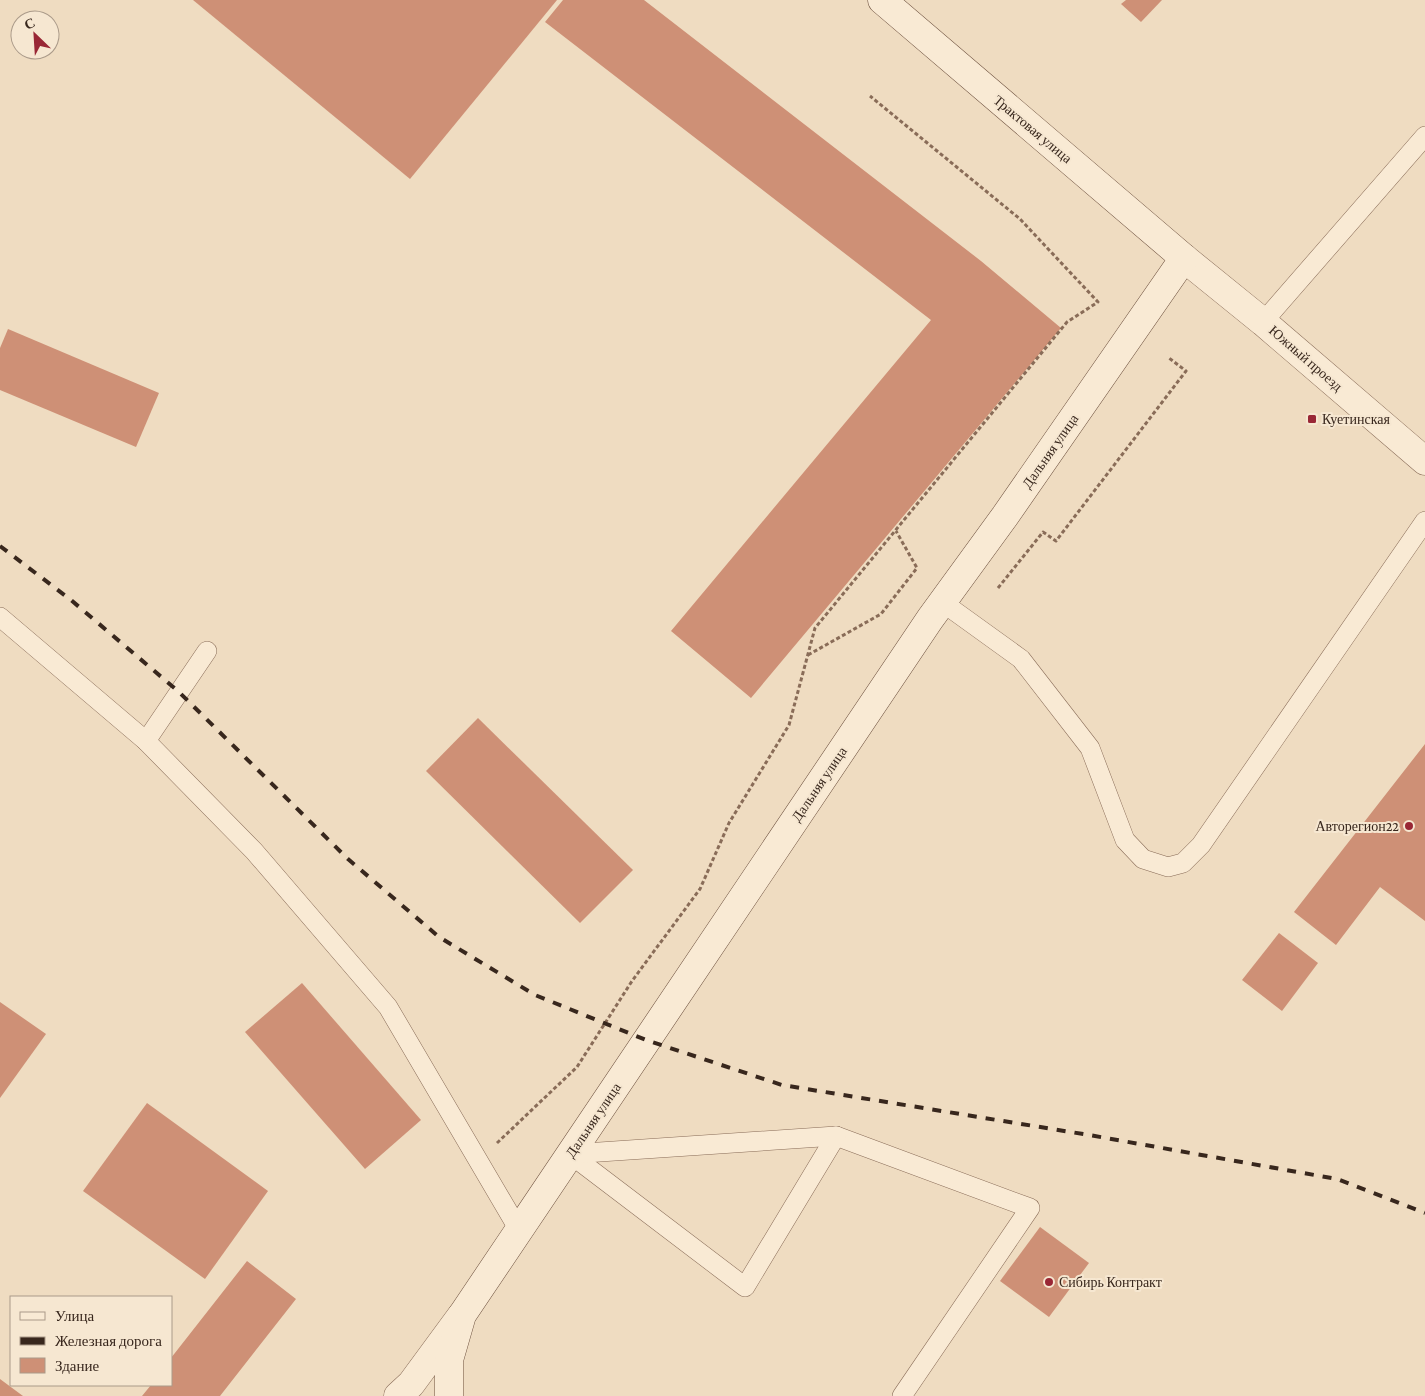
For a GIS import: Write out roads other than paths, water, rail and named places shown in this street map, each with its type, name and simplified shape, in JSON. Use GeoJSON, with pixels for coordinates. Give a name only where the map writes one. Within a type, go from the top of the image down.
{"type":"FeatureCollection","features":[{"type":"Feature","properties":{"kind":"main road","name":"Трактовая улица"},"geometry":{"type":"LineString","coordinates":[[882,0],[1184,258]]}},
{"type":"Feature","properties":{"kind":"main road","name":"Южный проезд"},"geometry":{"type":"LineString","coordinates":[[1184,258],[1263,322],[1425,461]]}},
{"type":"Feature","properties":{"kind":"main road","name":"Дальняя улица"},"geometry":{"type":"LineString","coordinates":[[398,1396],[411,1384],[462,1315],[942,602],[1005,516],[1184,258]]}},
{"type":"Feature","properties":{"kind":"main road"},"geometry":{"type":"LineString","coordinates":[[448,1396],[449,1360],[462,1315]]}},
{"type":"Feature","properties":{"kind":"lane"},"geometry":{"type":"LineString","coordinates":[[1263,322],[1425,136]]}},
{"type":"Feature","properties":{"kind":"lane"},"geometry":{"type":"LineString","coordinates":[[942,602],[1021,659],[1090,748],[1125,840],[1143,858],[1168,867],[1183,863],[1201,846],[1425,521]]}},
{"type":"Feature","properties":{"kind":"lane"},"geometry":{"type":"LineString","coordinates":[[0,617],[146,741],[254,851],[388,1007],[519,1230]]}},
{"type":"Feature","properties":{"kind":"lane"},"geometry":{"type":"LineString","coordinates":[[146,741],[207,651]]}},
{"type":"Feature","properties":{"kind":"lane"},"geometry":{"type":"LineString","coordinates":[[570,1154],[745,1287],[836,1136]]}},
{"type":"Feature","properties":{"kind":"lane"},"geometry":{"type":"LineString","coordinates":[[570,1154],[836,1136],[1030,1208],[902,1396]]}},
{"type":"Feature","properties":{"kind":"railway"},"geometry":{"type":"LineString","coordinates":[[0,546],[71,600],[179,692],[348,859],[439,937],[535,995],[646,1040],[782,1085],[1089,1135],[1337,1179],[1425,1213]]}},
{"type":"Feature","properties":{"kind":"place","name":"Куетинская"},"geometry":{"type":"Point","coordinates":[1312,419]}},
{"type":"Feature","properties":{"kind":"place","name":"Авторегион22"},"geometry":{"type":"Point","coordinates":[1409,826]}},
{"type":"Feature","properties":{"kind":"place","name":"Сибирь Контракт"},"geometry":{"type":"Point","coordinates":[1049,1282]}}]}
